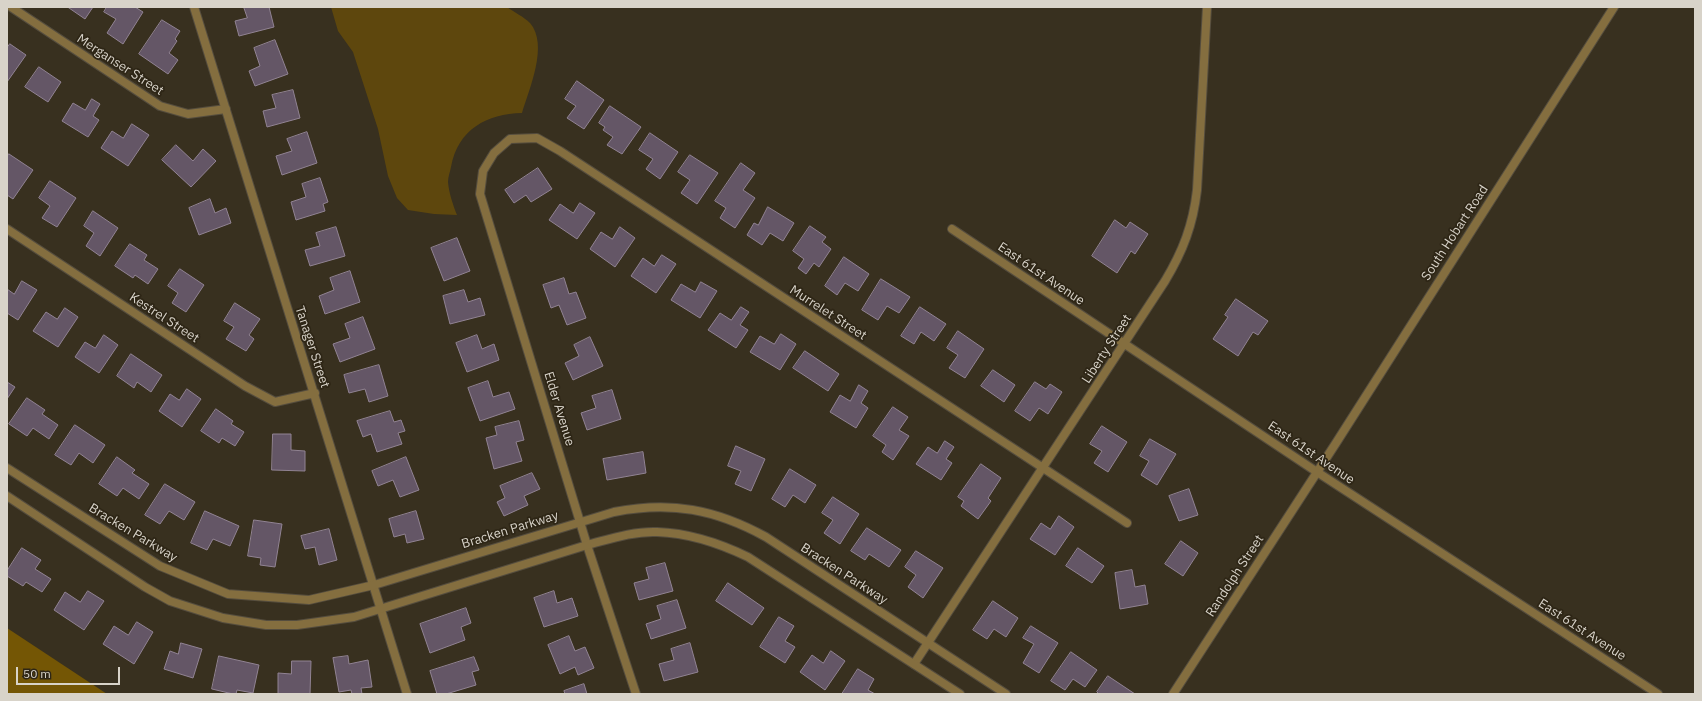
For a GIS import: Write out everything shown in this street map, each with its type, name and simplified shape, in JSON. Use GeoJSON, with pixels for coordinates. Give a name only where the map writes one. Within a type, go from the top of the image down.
{"type":"FeatureCollection","features":[{"type":"Feature","properties":{"kind":"street","name":"Merganser Street"},"geometry":{"type":"LineString","coordinates":[[11,7],[160,106],[188,114],[226,109]]}},
{"type":"Feature","properties":{"kind":"street","name":"Tanager Street"},"geometry":{"type":"LineString","coordinates":[[194,7],[407,694]]}},
{"type":"Feature","properties":{"kind":"street","name":"Liberty Street"},"geometry":{"type":"LineString","coordinates":[[914,664],[1177,261],[1185,243],[1195,209],[1207,7]]}},
{"type":"Feature","properties":{"kind":"street","name":"South Hobart Road"},"geometry":{"type":"LineString","coordinates":[[1317,472],[1614,7]]}},
{"type":"Feature","properties":{"kind":"street","name":"Murrelet Street"},"geometry":{"type":"LineString","coordinates":[[510,139],[537,138],[560,151],[1127,523]]}},
{"type":"Feature","properties":{"kind":"street","name":"Elder Avenue"},"geometry":{"type":"LineString","coordinates":[[510,139],[494,153],[483,171],[480,194],[587,545],[636,694]]}},
{"type":"Feature","properties":{"kind":"street","name":"East 61st Avenue"},"geometry":{"type":"LineString","coordinates":[[952,229],[1317,472],[1658,694]]}},
{"type":"Feature","properties":{"kind":"street","name":"Kestrel Street"},"geometry":{"type":"LineString","coordinates":[[7,230],[245,386],[275,402],[315,394]]}},
{"type":"Feature","properties":{"kind":"street","name":"Bracken Parkway"},"geometry":{"type":"LineString","coordinates":[[7,468],[160,566],[228,594],[309,600],[374,585],[580,521],[614,512],[654,507],[681,508],[718,515],[735,521],[766,537],[1006,694]]}},
{"type":"Feature","properties":{"kind":"street","name":"Randolph Street"},"geometry":{"type":"LineString","coordinates":[[1173,694],[1317,472]]}},
{"type":"Feature","properties":{"kind":"street"},"geometry":{"type":"LineString","coordinates":[[7,496],[145,587],[170,600],[203,613],[253,624],[297,625],[334,621],[621,536],[656,532],[675,533],[714,542],[754,561],[960,694]]}},
{"type":"Feature","properties":{"kind":"shaded area"},"geometry":{"type":"Polygon","coordinates":[[[331,7],[507,7],[530,23],[535,32],[538,43],[538,55],[533,80],[522,113],[509,114],[486,121],[467,133],[460,143],[455,154],[448,182],[451,199],[457,215],[434,214],[408,210],[397,198],[388,176],[378,129],[353,52],[338,31],[331,7]]]}},
{"type":"Feature","properties":{"kind":"shaded area"},"geometry":{"type":"Polygon","coordinates":[[[7,628],[107,694],[7,694],[7,628]]]}},
{"type":"Feature","properties":{"kind":"building"},"geometry":{"type":"Polygon","coordinates":[[[93,7],[85,19],[69,8],[93,7]]]}},
{"type":"Feature","properties":{"kind":"building"},"geometry":{"type":"Polygon","coordinates":[[[107,7],[135,7],[143,12],[123,44],[107,33],[116,19],[104,12],[107,7]]]}},
{"type":"Feature","properties":{"kind":"building"},"geometry":{"type":"Polygon","coordinates":[[[244,7],[269,7],[274,27],[239,36],[235,21],[247,18],[244,7]]]}},
{"type":"Feature","properties":{"kind":"building"},"geometry":{"type":"Polygon","coordinates":[[[162,20],[180,31],[175,39],[177,41],[169,53],[178,60],[168,74],[139,54],[162,20]]]}},
{"type":"Feature","properties":{"kind":"building"},"geometry":{"type":"Polygon","coordinates":[[[275,40],[288,74],[255,86],[249,71],[260,66],[254,48],[275,40]]]}},
{"type":"Feature","properties":{"kind":"building"},"geometry":{"type":"Polygon","coordinates":[[[10,44],[26,55],[7,82],[7,48],[10,44]]]}},
{"type":"Feature","properties":{"kind":"building"},"geometry":{"type":"Polygon","coordinates":[[[39,67],[61,82],[48,102],[25,87],[39,67]]]}},
{"type":"Feature","properties":{"kind":"building"},"geometry":{"type":"Polygon","coordinates":[[[577,81],[604,100],[584,129],[567,118],[576,106],[565,99],[577,81]]]}},
{"type":"Feature","properties":{"kind":"building"},"geometry":{"type":"Polygon","coordinates":[[[293,90],[300,118],[267,127],[263,111],[276,108],[272,95],[293,90]]]}},
{"type":"Feature","properties":{"kind":"building"},"geometry":{"type":"Polygon","coordinates":[[[92,99],[100,104],[93,116],[99,120],[88,137],[62,121],[73,103],[85,110],[92,99]]]}},
{"type":"Feature","properties":{"kind":"building"},"geometry":{"type":"Polygon","coordinates":[[[610,106],[641,127],[622,154],[607,145],[613,137],[603,130],[605,127],[599,123],[610,106]]]}},
{"type":"Feature","properties":{"kind":"building"},"geometry":{"type":"Polygon","coordinates":[[[132,124],[149,135],[128,166],[101,148],[112,131],[123,138],[132,124]]]}},
{"type":"Feature","properties":{"kind":"building"},"geometry":{"type":"Polygon","coordinates":[[[307,132],[317,163],[282,175],[276,156],[292,151],[287,139],[307,132]]]}},
{"type":"Feature","properties":{"kind":"building"},"geometry":{"type":"Polygon","coordinates":[[[650,133],[678,152],[660,179],[646,169],[653,159],[639,150],[650,133]]]}},
{"type":"Feature","properties":{"kind":"building"},"geometry":{"type":"Polygon","coordinates":[[[176,145],[193,161],[203,149],[216,161],[191,187],[162,160],[176,145]]]}},
{"type":"Feature","properties":{"kind":"building"},"geometry":{"type":"Polygon","coordinates":[[[9,154],[33,170],[13,199],[7,195],[7,157],[9,154]]]}},
{"type":"Feature","properties":{"kind":"building"},"geometry":{"type":"Polygon","coordinates":[[[690,155],[718,173],[697,204],[681,193],[690,180],[678,172],[690,155]]]}},
{"type":"Feature","properties":{"kind":"building"},"geometry":{"type":"Polygon","coordinates":[[[741,163],[755,173],[743,190],[755,198],[735,228],[720,218],[726,208],[715,201],[741,163]]]}},
{"type":"Feature","properties":{"kind":"building"},"geometry":{"type":"Polygon","coordinates":[[[538,168],[552,189],[531,202],[526,195],[514,203],[505,190],[538,168]]]}},
{"type":"Feature","properties":{"kind":"building"},"geometry":{"type":"Polygon","coordinates":[[[320,178],[328,202],[323,204],[325,211],[296,220],[291,202],[306,197],[302,184],[320,178]]]}},
{"type":"Feature","properties":{"kind":"building"},"geometry":{"type":"Polygon","coordinates":[[[50,181],[76,198],[57,227],[42,218],[50,206],[39,198],[50,181]]]}},
{"type":"Feature","properties":{"kind":"building"},"geometry":{"type":"Polygon","coordinates":[[[210,199],[215,213],[226,208],[231,223],[199,235],[189,208],[210,199]]]}},
{"type":"Feature","properties":{"kind":"building"},"geometry":{"type":"Polygon","coordinates":[[[580,203],[595,213],[577,239],[549,220],[560,204],[573,213],[580,203]]]}},
{"type":"Feature","properties":{"kind":"building"},"geometry":{"type":"Polygon","coordinates":[[[768,207],[794,223],[783,241],[770,233],[762,245],[747,235],[754,223],[758,225],[768,207]]]}},
{"type":"Feature","properties":{"kind":"building"},"geometry":{"type":"Polygon","coordinates":[[[93,211],[118,228],[100,256],[86,246],[94,233],[84,226],[93,211]]]}},
{"type":"Feature","properties":{"kind":"building"},"geometry":{"type":"Polygon","coordinates":[[[1115,220],[1126,228],[1130,222],[1148,234],[1135,254],[1131,251],[1117,273],[1092,256],[1115,220]]]}},
{"type":"Feature","properties":{"kind":"building"},"geometry":{"type":"Polygon","coordinates":[[[810,226],[826,237],[822,242],[831,249],[819,267],[814,263],[806,274],[798,268],[804,259],[793,251],[810,226]]]}},
{"type":"Feature","properties":{"kind":"building"},"geometry":{"type":"Polygon","coordinates":[[[336,227],[345,256],[310,266],[305,250],[320,246],[316,233],[336,227]]]}},
{"type":"Feature","properties":{"kind":"building"},"geometry":{"type":"Polygon","coordinates":[[[620,227],[635,238],[615,267],[590,249],[601,232],[612,239],[620,227]]]}},
{"type":"Feature","properties":{"kind":"building"},"geometry":{"type":"Polygon","coordinates":[[[457,238],[470,271],[444,281],[431,248],[457,238]]]}},
{"type":"Feature","properties":{"kind":"building"},"geometry":{"type":"Polygon","coordinates":[[[130,244],[147,255],[144,260],[158,269],[148,284],[135,275],[133,278],[115,266],[130,244]]]}},
{"type":"Feature","properties":{"kind":"building"},"geometry":{"type":"Polygon","coordinates":[[[662,255],[676,264],[656,293],[631,276],[643,258],[654,266],[662,255]]]}},
{"type":"Feature","properties":{"kind":"building"},"geometry":{"type":"Polygon","coordinates":[[[844,257],[869,274],[858,291],[845,283],[837,295],[825,286],[844,257]]]}},
{"type":"Feature","properties":{"kind":"building"},"geometry":{"type":"Polygon","coordinates":[[[180,269],[204,285],[186,312],[172,303],[178,293],[168,286],[180,269]]]}},
{"type":"Feature","properties":{"kind":"building"},"geometry":{"type":"Polygon","coordinates":[[[350,271],[360,302],[325,314],[319,296],[334,290],[330,278],[350,271]]]}},
{"type":"Feature","properties":{"kind":"building"},"geometry":{"type":"Polygon","coordinates":[[[564,278],[569,294],[576,292],[586,318],[567,325],[559,305],[551,308],[543,285],[564,278]]]}},
{"type":"Feature","properties":{"kind":"building"},"geometry":{"type":"Polygon","coordinates":[[[881,279],[910,297],[899,313],[887,306],[878,320],[862,310],[881,279]]]}},
{"type":"Feature","properties":{"kind":"building"},"geometry":{"type":"Polygon","coordinates":[[[22,281],[37,290],[18,320],[7,313],[7,289],[14,294],[22,281]]]}},
{"type":"Feature","properties":{"kind":"building"},"geometry":{"type":"Polygon","coordinates":[[[701,282],[717,291],[700,318],[671,300],[681,284],[695,292],[701,282]]]}},
{"type":"Feature","properties":{"kind":"building"},"geometry":{"type":"Polygon","coordinates":[[[464,290],[468,302],[480,298],[485,315],[450,324],[443,296],[464,290]]]}},
{"type":"Feature","properties":{"kind":"building"},"geometry":{"type":"Polygon","coordinates":[[[1236,299],[1268,321],[1258,335],[1253,332],[1238,356],[1213,339],[1228,317],[1225,315],[1236,299]]]}},
{"type":"Feature","properties":{"kind":"building"},"geometry":{"type":"Polygon","coordinates":[[[235,303],[260,319],[249,335],[254,339],[246,351],[226,339],[234,327],[224,321],[235,303]]]}},
{"type":"Feature","properties":{"kind":"building"},"geometry":{"type":"Polygon","coordinates":[[[741,307],[749,312],[740,325],[748,330],[736,348],[708,330],[720,313],[731,320],[741,307]]]}},
{"type":"Feature","properties":{"kind":"building"},"geometry":{"type":"Polygon","coordinates":[[[920,307],[946,324],[934,341],[921,332],[914,344],[901,336],[920,307]]]}},
{"type":"Feature","properties":{"kind":"building"},"geometry":{"type":"Polygon","coordinates":[[[65,308],[78,317],[58,347],[33,331],[46,312],[57,319],[65,308]]]}},
{"type":"Feature","properties":{"kind":"building"},"geometry":{"type":"Polygon","coordinates":[[[363,317],[375,349],[340,362],[333,344],[350,338],[345,324],[363,317]]]}},
{"type":"Feature","properties":{"kind":"building"},"geometry":{"type":"Polygon","coordinates":[[[958,331],[984,349],[965,378],[949,368],[958,355],[947,348],[958,331]]]}},
{"type":"Feature","properties":{"kind":"building"},"geometry":{"type":"Polygon","coordinates":[[[781,334],[796,344],[780,370],[750,352],[760,336],[774,344],[781,334]]]}},
{"type":"Feature","properties":{"kind":"building"},"geometry":{"type":"Polygon","coordinates":[[[104,335],[118,345],[99,373],[75,357],[85,342],[95,348],[104,335]]]}},
{"type":"Feature","properties":{"kind":"building"},"geometry":{"type":"Polygon","coordinates":[[[477,335],[482,349],[494,344],[499,360],[467,372],[456,343],[477,335]]]}},
{"type":"Feature","properties":{"kind":"building"},"geometry":{"type":"Polygon","coordinates":[[[590,337],[603,366],[573,380],[565,363],[579,356],[574,345],[590,337]]]}},
{"type":"Feature","properties":{"kind":"building"},"geometry":{"type":"Polygon","coordinates":[[[805,351],[839,374],[828,391],[793,368],[805,351]]]}},
{"type":"Feature","properties":{"kind":"building"},"geometry":{"type":"Polygon","coordinates":[[[131,354],[162,375],[151,392],[137,382],[134,388],[117,376],[131,354]]]}},
{"type":"Feature","properties":{"kind":"building"},"geometry":{"type":"Polygon","coordinates":[[[379,365],[388,396],[369,402],[365,389],[349,393],[344,375],[379,365]]]}},
{"type":"Feature","properties":{"kind":"building"},"geometry":{"type":"Polygon","coordinates":[[[993,370],[1015,385],[1004,402],[981,386],[993,370]]]}},
{"type":"Feature","properties":{"kind":"building"},"geometry":{"type":"Polygon","coordinates":[[[488,381],[493,397],[509,392],[515,409],[480,421],[468,388],[488,381]]]}},
{"type":"Feature","properties":{"kind":"building"},"geometry":{"type":"Polygon","coordinates":[[[7,382],[15,387],[7,399],[7,382]]]}},
{"type":"Feature","properties":{"kind":"building"},"geometry":{"type":"Polygon","coordinates":[[[1035,382],[1046,389],[1050,384],[1062,392],[1048,414],[1039,408],[1030,421],[1015,411],[1035,382]]]}},
{"type":"Feature","properties":{"kind":"building"},"geometry":{"type":"Polygon","coordinates":[[[859,385],[868,391],[861,403],[868,408],[856,428],[830,412],[840,395],[850,401],[859,385]]]}},
{"type":"Feature","properties":{"kind":"building"},"geometry":{"type":"Polygon","coordinates":[[[187,389],[201,399],[182,427],[159,411],[170,394],[179,400],[187,389]]]}},
{"type":"Feature","properties":{"kind":"building"},"geometry":{"type":"Polygon","coordinates":[[[612,390],[621,419],[587,430],[581,413],[596,408],[592,396],[612,390]]]}},
{"type":"Feature","properties":{"kind":"building"},"geometry":{"type":"Polygon","coordinates":[[[27,398],[45,410],[42,414],[58,425],[49,439],[33,428],[27,436],[9,424],[27,398]]]}},
{"type":"Feature","properties":{"kind":"building"},"geometry":{"type":"Polygon","coordinates":[[[893,407],[908,417],[899,430],[909,436],[893,460],[882,452],[886,445],[873,436],[893,407]]]}},
{"type":"Feature","properties":{"kind":"building"},"geometry":{"type":"Polygon","coordinates":[[[216,409],[233,421],[231,424],[244,432],[235,446],[222,438],[219,443],[201,431],[216,409]]]}},
{"type":"Feature","properties":{"kind":"building"},"geometry":{"type":"Polygon","coordinates":[[[390,411],[394,422],[401,420],[405,431],[398,433],[402,444],[377,452],[371,434],[363,437],[357,421],[390,411]]]}},
{"type":"Feature","properties":{"kind":"building"},"geometry":{"type":"Polygon","coordinates":[[[519,421],[524,440],[516,442],[522,461],[494,469],[486,438],[497,435],[495,427],[519,421]]]}},
{"type":"Feature","properties":{"kind":"building"},"geometry":{"type":"Polygon","coordinates":[[[75,425],[105,445],[93,463],[79,453],[71,465],[55,455],[75,425]]]}},
{"type":"Feature","properties":{"kind":"building"},"geometry":{"type":"Polygon","coordinates":[[[1102,426],[1127,442],[1108,472],[1094,463],[1102,451],[1090,444],[1102,426]]]}},
{"type":"Feature","properties":{"kind":"building"},"geometry":{"type":"Polygon","coordinates":[[[273,434],[291,434],[291,450],[305,451],[305,471],[272,470],[273,434]]]}},
{"type":"Feature","properties":{"kind":"building"},"geometry":{"type":"Polygon","coordinates":[[[1150,439],[1176,454],[1157,485],[1141,475],[1149,461],[1140,456],[1150,439]]]}},
{"type":"Feature","properties":{"kind":"building"},"geometry":{"type":"Polygon","coordinates":[[[945,441],[954,447],[946,459],[952,463],[941,480],[916,464],[928,447],[937,453],[945,441]]]}},
{"type":"Feature","properties":{"kind":"building"},"geometry":{"type":"Polygon","coordinates":[[[736,446],[765,459],[751,491],[735,484],[741,471],[728,466],[736,446]]]}},
{"type":"Feature","properties":{"kind":"building"},"geometry":{"type":"Polygon","coordinates":[[[643,452],[646,473],[607,480],[603,459],[643,452]]]}},
{"type":"Feature","properties":{"kind":"building"},"geometry":{"type":"Polygon","coordinates":[[[117,457],[135,470],[132,473],[149,484],[139,499],[123,488],[117,496],[99,484],[117,457]]]}},
{"type":"Feature","properties":{"kind":"building"},"geometry":{"type":"Polygon","coordinates":[[[406,457],[419,490],[400,497],[393,480],[378,486],[372,471],[406,457]]]}},
{"type":"Feature","properties":{"kind":"building"},"geometry":{"type":"Polygon","coordinates":[[[981,464],[1001,478],[988,498],[991,501],[978,519],[961,506],[964,501],[958,497],[981,464]]]}},
{"type":"Feature","properties":{"kind":"building"},"geometry":{"type":"Polygon","coordinates":[[[790,469],[816,485],[805,503],[793,495],[785,507],[772,499],[790,469]]]}},
{"type":"Feature","properties":{"kind":"building"},"geometry":{"type":"Polygon","coordinates":[[[532,473],[540,489],[524,496],[528,505],[504,516],[497,502],[505,498],[500,486],[532,473]]]}},
{"type":"Feature","properties":{"kind":"building"},"geometry":{"type":"Polygon","coordinates":[[[165,484],[195,502],[184,520],[169,511],[160,524],[145,515],[165,484]]]}},
{"type":"Feature","properties":{"kind":"building"},"geometry":{"type":"Polygon","coordinates":[[[1189,489],[1198,515],[1179,521],[1169,496],[1189,489]]]}},
{"type":"Feature","properties":{"kind":"building"},"geometry":{"type":"Polygon","coordinates":[[[833,497],[859,514],[840,544],[824,533],[833,520],[822,513],[833,497]]]}},
{"type":"Feature","properties":{"kind":"building"},"geometry":{"type":"Polygon","coordinates":[[[205,511],[239,526],[230,546],[213,539],[207,550],[191,543],[205,511]]]}},
{"type":"Feature","properties":{"kind":"building"},"geometry":{"type":"Polygon","coordinates":[[[416,511],[424,539],[407,543],[405,534],[394,537],[389,519],[416,511]]]}},
{"type":"Feature","properties":{"kind":"building"},"geometry":{"type":"Polygon","coordinates":[[[1059,516],[1074,527],[1055,555],[1030,539],[1041,523],[1050,529],[1059,516]]]}},
{"type":"Feature","properties":{"kind":"building"},"geometry":{"type":"Polygon","coordinates":[[[254,520],[282,524],[275,567],[260,565],[261,558],[248,556],[254,520]]]}},
{"type":"Feature","properties":{"kind":"building"},"geometry":{"type":"Polygon","coordinates":[[[867,528],[901,550],[889,567],[869,554],[865,560],[851,551],[867,528]]]}},
{"type":"Feature","properties":{"kind":"building"},"geometry":{"type":"Polygon","coordinates":[[[329,529],[337,560],[319,565],[315,547],[305,549],[301,536],[329,529]]]}},
{"type":"Feature","properties":{"kind":"building"},"geometry":{"type":"Polygon","coordinates":[[[1181,541],[1198,553],[1183,576],[1165,564],[1181,541]]]}},
{"type":"Feature","properties":{"kind":"building"},"geometry":{"type":"Polygon","coordinates":[[[22,548],[41,560],[35,569],[51,579],[42,592],[26,582],[23,586],[7,576],[7,571],[22,548]]]}},
{"type":"Feature","properties":{"kind":"building"},"geometry":{"type":"Polygon","coordinates":[[[1078,548],[1104,566],[1092,583],[1066,566],[1078,548]]]}},
{"type":"Feature","properties":{"kind":"building"},"geometry":{"type":"Polygon","coordinates":[[[916,551],[943,568],[923,598],[908,587],[916,575],[905,567],[916,551]]]}},
{"type":"Feature","properties":{"kind":"building"},"geometry":{"type":"Polygon","coordinates":[[[665,563],[673,591],[639,600],[634,583],[649,579],[646,568],[665,563]]]}},
{"type":"Feature","properties":{"kind":"building"},"geometry":{"type":"Polygon","coordinates":[[[1132,570],[1135,587],[1145,585],[1148,604],[1120,609],[1115,573],[1132,570]]]}},
{"type":"Feature","properties":{"kind":"building"},"geometry":{"type":"Polygon","coordinates":[[[728,583],[764,608],[752,625],[716,601],[728,583]]]}},
{"type":"Feature","properties":{"kind":"building"},"geometry":{"type":"Polygon","coordinates":[[[88,591],[104,601],[84,630],[54,610],[65,592],[80,602],[88,591]]]}},
{"type":"Feature","properties":{"kind":"building"},"geometry":{"type":"Polygon","coordinates":[[[554,591],[557,603],[572,598],[578,616],[544,627],[534,598],[554,591]]]}},
{"type":"Feature","properties":{"kind":"building"},"geometry":{"type":"Polygon","coordinates":[[[677,600],[686,628],[651,639],[646,624],[661,619],[657,606],[677,600]]]}},
{"type":"Feature","properties":{"kind":"building"},"geometry":{"type":"Polygon","coordinates":[[[993,601],[1018,618],[1006,637],[994,629],[987,639],[973,630],[993,601]]]}},
{"type":"Feature","properties":{"kind":"building"},"geometry":{"type":"Polygon","coordinates":[[[466,608],[471,623],[461,627],[465,640],[430,653],[420,624],[466,608]]]}},
{"type":"Feature","properties":{"kind":"building"},"geometry":{"type":"Polygon","coordinates":[[[779,617],[794,626],[785,641],[795,647],[785,663],[760,647],[779,617]]]}},
{"type":"Feature","properties":{"kind":"building"},"geometry":{"type":"Polygon","coordinates":[[[137,622],[153,632],[134,664],[103,644],[114,626],[128,635],[137,622]]]}},
{"type":"Feature","properties":{"kind":"building"},"geometry":{"type":"Polygon","coordinates":[[[1031,626],[1058,643],[1039,673],[1023,663],[1034,644],[1023,638],[1031,626]]]}},
{"type":"Feature","properties":{"kind":"building"},"geometry":{"type":"Polygon","coordinates":[[[569,636],[575,651],[585,647],[594,668],[578,675],[575,667],[560,674],[548,645],[569,636]]]}},
{"type":"Feature","properties":{"kind":"building"},"geometry":{"type":"Polygon","coordinates":[[[181,643],[202,649],[193,678],[164,669],[170,651],[178,654],[181,643]]]}},
{"type":"Feature","properties":{"kind":"building"},"geometry":{"type":"Polygon","coordinates":[[[690,643],[698,672],[664,681],[659,664],[674,660],[671,649],[690,643]]]}},
{"type":"Feature","properties":{"kind":"building"},"geometry":{"type":"Polygon","coordinates":[[[831,651],[845,661],[825,690],[800,672],[812,655],[823,663],[831,651]]]}},
{"type":"Feature","properties":{"kind":"building"},"geometry":{"type":"Polygon","coordinates":[[[1071,652],[1097,670],[1085,687],[1073,679],[1065,690],[1051,681],[1071,652]]]}},
{"type":"Feature","properties":{"kind":"building"},"geometry":{"type":"Polygon","coordinates":[[[219,656],[259,665],[253,693],[237,690],[236,694],[233,694],[212,689],[219,656]]]}},
{"type":"Feature","properties":{"kind":"building"},"geometry":{"type":"Polygon","coordinates":[[[348,656],[349,664],[368,660],[372,687],[361,688],[362,694],[352,694],[351,690],[339,692],[333,658],[348,656]]]}},
{"type":"Feature","properties":{"kind":"building"},"geometry":{"type":"Polygon","coordinates":[[[474,657],[479,670],[472,672],[476,685],[446,694],[437,694],[430,671],[474,657]]]}},
{"type":"Feature","properties":{"kind":"building"},"geometry":{"type":"Polygon","coordinates":[[[292,661],[311,661],[310,694],[278,694],[278,673],[291,674],[292,661]]]}},
{"type":"Feature","properties":{"kind":"building"},"geometry":{"type":"Polygon","coordinates":[[[858,669],[874,679],[868,690],[875,694],[842,694],[858,669]]]}},
{"type":"Feature","properties":{"kind":"building"},"geometry":{"type":"Polygon","coordinates":[[[1108,676],[1135,694],[1099,694],[1097,692],[1108,676]]]}},
{"type":"Feature","properties":{"kind":"building"},"geometry":{"type":"Polygon","coordinates":[[[584,684],[587,694],[565,694],[564,691],[584,684]]]}}]}
